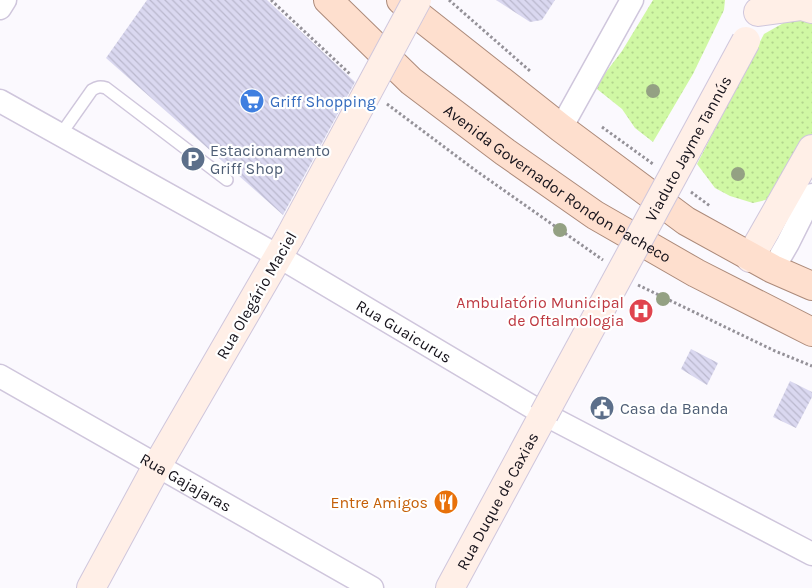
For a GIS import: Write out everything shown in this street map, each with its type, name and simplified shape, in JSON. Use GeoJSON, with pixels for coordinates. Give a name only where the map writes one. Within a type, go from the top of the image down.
{"type":"FeatureCollection","features":[{"type":"Feature","properties":{"kind":"main road","name":"Avenida Governador Rondon Pacheco"},"geometry":{"type":"LineString","coordinates":[[328,0],[411,81],[505,152],[595,215],[696,273],[812,332]]}},
{"type":"Feature","properties":{"kind":"main road"},"geometry":{"type":"LineString","coordinates":[[401,0],[561,128],[686,221],[762,264],[812,286]]}},
{"type":"Feature","properties":{"kind":"main road","name":"Rua Olegário Maciel"},"geometry":{"type":"LineString","coordinates":[[91,588],[157,466],[284,247],[417,0]]}},
{"type":"Feature","properties":{"kind":"main road"},"geometry":{"type":"LineString","coordinates":[[761,6],[802,6],[812,9]]}},
{"type":"Feature","properties":{"kind":"main road","name":"Viaduto Jayme Tannús"},"geometry":{"type":"LineString","coordinates":[[544,414],[746,41],[761,6]]}},
{"type":"Feature","properties":{"kind":"main road"},"geometry":{"type":"LineString","coordinates":[[762,264],[812,149]]}},
{"type":"Feature","properties":{"kind":"main road","name":"Rua Duque de Caxias"},"geometry":{"type":"LineString","coordinates":[[450,588],[544,414]]}},
{"type":"Feature","properties":{"kind":"street"},"geometry":{"type":"LineString","coordinates":[[0,8],[5,0]]}},
{"type":"Feature","properties":{"kind":"street"},"geometry":{"type":"LineString","coordinates":[[561,128],[632,0]]}},
{"type":"Feature","properties":{"kind":"street","name":"Rua Guaicurus"},"geometry":{"type":"LineString","coordinates":[[0,101],[284,247],[544,414],[812,554]]}},
{"type":"Feature","properties":{"kind":"street"},"geometry":{"type":"LineString","coordinates":[[762,264],[788,243],[812,195]]}},
{"type":"Feature","properties":{"kind":"street","name":"Rua Gajajaras"},"geometry":{"type":"LineString","coordinates":[[0,376],[372,588]]}},
{"type":"Feature","properties":{"kind":"lane"},"geometry":{"type":"LineString","coordinates":[[61,134],[92,90],[101,86],[227,180]]}},
{"type":"Feature","properties":{"kind":"path"},"geometry":{"type":"LineString","coordinates":[[449,0],[531,72]]}},
{"type":"Feature","properties":{"kind":"path"},"geometry":{"type":"LineString","coordinates":[[600,126],[654,165]]}},
{"type":"Feature","properties":{"kind":"path"},"geometry":{"type":"LineString","coordinates":[[686,188],[717,212]]}},
{"type":"Feature","properties":{"kind":"green space"},"geometry":{"type":"Polygon","coordinates":[[[653,0],[725,0],[724,10],[693,74],[653,142],[635,128],[622,109],[597,89],[603,76],[622,51],[653,0]]]}},
{"type":"Feature","properties":{"kind":"green space"},"geometry":{"type":"Polygon","coordinates":[[[812,20],[812,140],[774,198],[753,203],[730,196],[715,188],[697,164],[764,34],[787,21],[812,20]]]}},
{"type":"Feature","properties":{"kind":"building","name":"Griff Shopping"},"geometry":{"type":"Polygon","coordinates":[[[147,0],[267,0],[355,82],[283,215],[106,58],[147,0]]]}},
{"type":"Feature","properties":{"kind":"building"},"geometry":{"type":"Polygon","coordinates":[[[496,0],[555,0],[542,20],[530,22],[496,0]]]}},
{"type":"Feature","properties":{"kind":"building"},"geometry":{"type":"Polygon","coordinates":[[[691,349],[718,363],[707,385],[681,369],[691,349]]]}},
{"type":"Feature","properties":{"kind":"building"},"geometry":{"type":"Polygon","coordinates":[[[790,381],[812,392],[812,397],[796,428],[773,417],[790,381]]]}},
{"type":"Feature","properties":{"kind":"place","name":"Griff Shopping"},"geometry":{"type":"Point","coordinates":[252,101]}},
{"type":"Feature","properties":{"kind":"place","name":"Estacionamento Griff Shop"},"geometry":{"type":"Point","coordinates":[193,159]}},
{"type":"Feature","properties":{"kind":"place","name":"Ambulatório Municipal de Oftalmologia"},"geometry":{"type":"Point","coordinates":[641,311]}},
{"type":"Feature","properties":{"kind":"place","name":"Casa da Banda"},"geometry":{"type":"Point","coordinates":[602,408]}},
{"type":"Feature","properties":{"kind":"place","name":"Entre Amigos"},"geometry":{"type":"Point","coordinates":[446,502]}}]}
